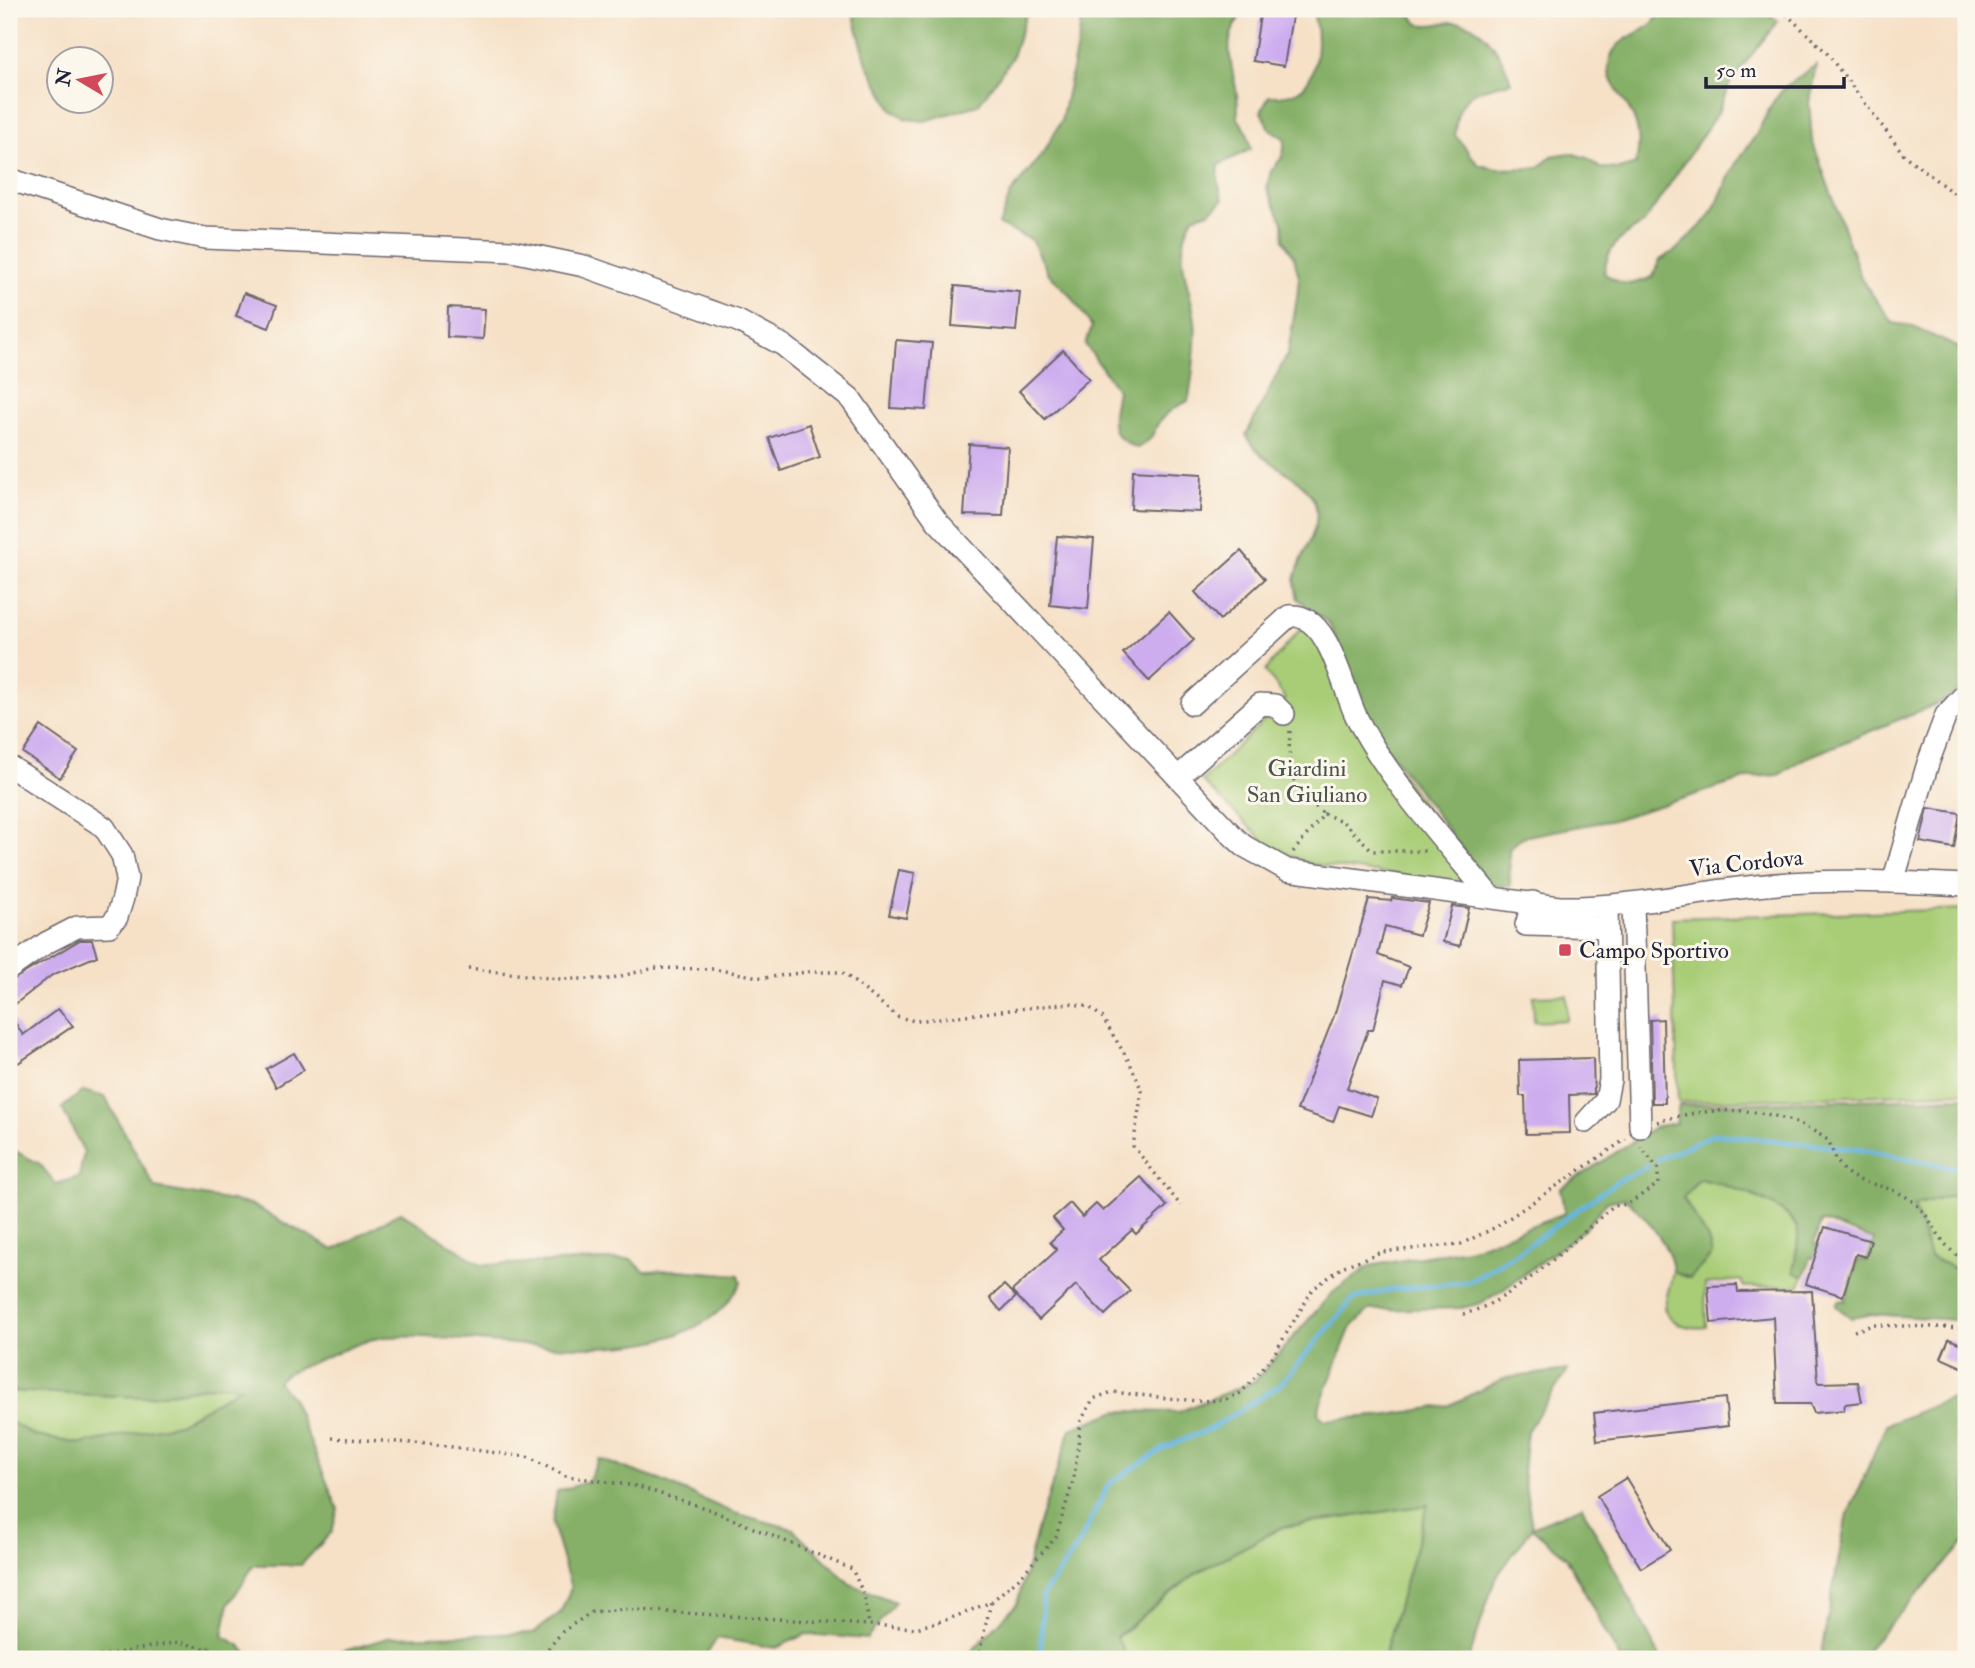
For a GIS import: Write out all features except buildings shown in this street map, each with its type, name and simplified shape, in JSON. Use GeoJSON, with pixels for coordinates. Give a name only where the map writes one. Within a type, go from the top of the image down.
{"type":"FeatureCollection","features":[{"type":"Feature","properties":{"kind":"street"},"geometry":{"type":"LineString","coordinates":[[9,179],[160,229],[205,238],[384,244],[523,253],[584,267],[738,321],[783,345],[850,397],[937,521],[1244,846],[1287,870]]}},
{"type":"Feature","properties":{"kind":"street"},"geometry":{"type":"LineString","coordinates":[[1192,704],[1289,616],[1299,615],[1307,619],[1328,646],[1357,718],[1450,849],[1490,896]]}},
{"type":"Feature","properties":{"kind":"street"},"geometry":{"type":"LineString","coordinates":[[1893,882],[1928,762],[1946,715],[1966,693]]}},
{"type":"Feature","properties":{"kind":"street"},"geometry":{"type":"LineString","coordinates":[[1178,777],[1260,704],[1275,705],[1284,714]]}},
{"type":"Feature","properties":{"kind":"street"},"geometry":{"type":"LineString","coordinates":[[9,766],[104,827],[122,855],[127,878],[117,917],[109,926],[77,927],[46,943],[9,969]]}},
{"type":"Feature","properties":{"kind":"street","name":"Via Cordova"},"geometry":{"type":"LineString","coordinates":[[1287,870],[1533,902],[1606,917],[1633,904],[1756,886],[1826,881],[1966,886]]}},
{"type":"Feature","properties":{"kind":"street"},"geometry":{"type":"LineString","coordinates":[[1633,904],[1637,1130]]}},
{"type":"Feature","properties":{"kind":"street"},"geometry":{"type":"LineString","coordinates":[[1586,1122],[1606,1100],[1610,1080],[1606,917]]}},
{"type":"Feature","properties":{"kind":"path"},"geometry":{"type":"LineString","coordinates":[[1781,9],[1826,52],[1905,156],[1966,203]]}},
{"type":"Feature","properties":{"kind":"path"},"geometry":{"type":"LineString","coordinates":[[1284,714],[1290,722],[1288,765],[1306,800],[1324,814],[1342,821],[1373,851],[1450,849]]}},
{"type":"Feature","properties":{"kind":"path"},"geometry":{"type":"LineString","coordinates":[[1287,870],[1290,856],[1324,814]]}},
{"type":"Feature","properties":{"kind":"path"},"geometry":{"type":"LineString","coordinates":[[468,968],[557,979],[608,979],[655,968],[713,969],[765,978],[842,972],[898,1017],[915,1021],[1070,1003],[1089,1007],[1102,1017],[1130,1063],[1142,1091],[1133,1146],[1181,1206]]}},
{"type":"Feature","properties":{"kind":"path"},"geometry":{"type":"LineString","coordinates":[[539,1659],[563,1631],[592,1612],[688,1611],[916,1628],[949,1619],[991,1602],[1020,1577],[1056,1537],[1074,1478],[1081,1421],[1093,1399],[1112,1392],[1197,1401],[1224,1400],[1241,1393],[1273,1356],[1312,1289],[1344,1266],[1381,1252],[1461,1244],[1496,1227],[1616,1148],[1637,1130],[1684,1114],[1745,1109],[1799,1124],[1829,1141],[1836,1163],[1851,1176],[1911,1200],[1926,1215],[1948,1250],[1966,1260]]}},
{"type":"Feature","properties":{"kind":"path"},"geometry":{"type":"LineString","coordinates":[[1463,1314],[1482,1309],[1508,1294],[1613,1206],[1628,1204],[1658,1184],[1658,1169],[1637,1130]]}},
{"type":"Feature","properties":{"kind":"path"},"geometry":{"type":"LineString","coordinates":[[1854,1331],[1873,1325],[1966,1328]]}},
{"type":"Feature","properties":{"kind":"path"},"geometry":{"type":"LineString","coordinates":[[332,1438],[430,1444],[527,1457],[566,1475],[636,1486],[708,1509],[852,1569],[864,1595],[869,1624]]}},
{"type":"Feature","properties":{"kind":"path"},"geometry":{"type":"LineString","coordinates":[[978,1659],[991,1602]]}},
{"type":"Feature","properties":{"kind":"path"},"geometry":{"type":"LineString","coordinates":[[9,1650],[26,1654],[93,1657],[179,1642],[247,1659]]}},
{"type":"Feature","properties":{"kind":"green space"},"geometry":{"type":"Polygon","coordinates":[[[852,9],[1028,9],[1011,59],[978,105],[925,121],[906,119],[892,109],[867,64],[852,9]]]}},
{"type":"Feature","properties":{"kind":"green space"},"geometry":{"type":"Polygon","coordinates":[[[1082,9],[1246,9],[1236,23],[1229,49],[1238,102],[1237,117],[1247,132],[1251,149],[1219,165],[1218,182],[1223,200],[1209,212],[1193,217],[1183,244],[1184,269],[1195,328],[1194,361],[1188,401],[1165,415],[1150,439],[1137,448],[1119,437],[1115,431],[1113,417],[1117,389],[1085,344],[1092,327],[1072,297],[1048,273],[1032,240],[999,225],[1011,193],[1044,152],[1061,121],[1079,37],[1082,9]]]}},
{"type":"Feature","properties":{"kind":"green space"},"geometry":{"type":"Polygon","coordinates":[[[1312,9],[1408,9],[1418,24],[1465,24],[1484,35],[1498,52],[1511,82],[1478,91],[1470,96],[1459,110],[1455,135],[1479,165],[1497,169],[1538,168],[1552,156],[1570,153],[1587,158],[1600,168],[1619,169],[1636,164],[1638,131],[1634,118],[1609,74],[1610,59],[1620,43],[1652,24],[1661,9],[1763,9],[1778,21],[1730,83],[1718,112],[1643,224],[1616,243],[1608,256],[1604,273],[1627,284],[1653,277],[1660,260],[1676,250],[1710,217],[1735,165],[1756,135],[1773,102],[1785,87],[1816,65],[1809,102],[1812,140],[1862,280],[1893,323],[1911,326],[1966,351],[1966,685],[1946,700],[1801,760],[1779,775],[1752,777],[1613,820],[1522,837],[1509,849],[1510,886],[1490,886],[1361,714],[1344,656],[1329,624],[1298,599],[1295,582],[1315,528],[1315,505],[1303,486],[1260,453],[1246,435],[1288,353],[1299,277],[1294,258],[1284,240],[1283,222],[1267,189],[1271,171],[1283,156],[1285,139],[1270,129],[1261,112],[1269,96],[1293,93],[1305,85],[1310,77],[1317,48],[1312,9]]]}},
{"type":"Feature","properties":{"kind":"green space","name":"Giardini San Giuliano"},"geometry":{"type":"Polygon","coordinates":[[[1306,622],[1336,678],[1477,885],[1309,864],[1267,844],[1202,781],[1286,699],[1265,671],[1306,622]]]}},
{"type":"Feature","properties":{"kind":"green space"},"geometry":{"type":"Polygon","coordinates":[[[1966,909],[1966,1092],[1678,1102],[1672,918],[1966,909]]]}},
{"type":"Feature","properties":{"kind":"green space"},"geometry":{"type":"Polygon","coordinates":[[[1567,995],[1567,1020],[1534,1022],[1533,996],[1567,995]]]}},
{"type":"Feature","properties":{"kind":"green space"},"geometry":{"type":"Polygon","coordinates":[[[83,1091],[105,1097],[155,1188],[250,1204],[334,1250],[401,1212],[481,1265],[631,1259],[644,1271],[678,1270],[739,1275],[741,1282],[715,1315],[677,1335],[630,1345],[579,1347],[385,1337],[352,1346],[289,1372],[277,1381],[292,1398],[338,1509],[332,1532],[301,1565],[254,1565],[229,1604],[223,1636],[241,1646],[252,1659],[207,1659],[207,1649],[192,1659],[9,1659],[9,1421],[35,1436],[81,1444],[178,1424],[241,1387],[218,1385],[143,1397],[9,1391],[9,1148],[40,1164],[56,1184],[79,1177],[84,1152],[62,1108],[83,1091]]]}},
{"type":"Feature","properties":{"kind":"green space"},"geometry":{"type":"Polygon","coordinates":[[[1966,1097],[1966,1196],[1952,1195],[1914,1206],[1930,1257],[1966,1274],[1966,1321],[1873,1314],[1851,1318],[1836,1306],[1839,1300],[1845,1301],[1858,1259],[1867,1261],[1874,1240],[1821,1221],[1814,1244],[1820,1247],[1817,1258],[1811,1257],[1804,1277],[1794,1272],[1798,1233],[1785,1213],[1756,1197],[1699,1179],[1683,1198],[1708,1239],[1712,1255],[1690,1278],[1673,1272],[1668,1252],[1662,1242],[1648,1222],[1625,1198],[1607,1202],[1582,1231],[1503,1290],[1481,1303],[1462,1308],[1369,1310],[1350,1329],[1320,1405],[1318,1414],[1325,1420],[1389,1415],[1450,1405],[1505,1378],[1568,1370],[1527,1431],[1523,1472],[1532,1527],[1582,1506],[1661,1659],[1620,1659],[1566,1557],[1532,1528],[1495,1579],[1469,1659],[1383,1659],[1428,1505],[1282,1527],[1196,1573],[1116,1637],[1129,1659],[964,1659],[1017,1604],[1040,1520],[1071,1429],[1117,1411],[1178,1412],[1255,1381],[1331,1294],[1369,1266],[1473,1248],[1565,1213],[1560,1189],[1655,1127],[1676,1123],[1679,1105],[1966,1097]]]}},
{"type":"Feature","properties":{"kind":"green space"},"geometry":{"type":"Polygon","coordinates":[[[1699,1179],[1756,1197],[1784,1213],[1794,1223],[1798,1233],[1794,1272],[1804,1277],[1799,1286],[1744,1287],[1741,1280],[1705,1284],[1706,1327],[1687,1326],[1676,1322],[1664,1308],[1673,1272],[1690,1278],[1707,1239],[1683,1198],[1699,1179]]]}},
{"type":"Feature","properties":{"kind":"green space"},"geometry":{"type":"Polygon","coordinates":[[[1952,1195],[1966,1196],[1966,1274],[1930,1257],[1914,1206],[1952,1195]]]}},
{"type":"Feature","properties":{"kind":"green space"},"geometry":{"type":"Polygon","coordinates":[[[218,1385],[242,1386],[178,1424],[81,1444],[35,1436],[9,1421],[9,1391],[143,1397],[218,1385]]]}},
{"type":"Feature","properties":{"kind":"green space"},"geometry":{"type":"Polygon","coordinates":[[[1966,1392],[1966,1541],[1868,1648],[1865,1659],[1820,1659],[1846,1519],[1886,1425],[1966,1392]]]}},
{"type":"Feature","properties":{"kind":"green space"},"geometry":{"type":"Polygon","coordinates":[[[599,1459],[662,1481],[731,1512],[793,1529],[850,1584],[895,1602],[867,1639],[806,1634],[776,1648],[717,1638],[704,1659],[317,1659],[391,1637],[534,1633],[561,1612],[571,1588],[552,1524],[557,1491],[588,1482],[599,1459]]]}},
{"type":"Feature","properties":{"kind":"green space"},"geometry":{"type":"Polygon","coordinates":[[[1428,1505],[1383,1659],[1129,1659],[1116,1638],[1196,1573],[1282,1527],[1428,1505]]]}},
{"type":"Feature","properties":{"kind":"waterway"},"geometry":{"type":"LineString","coordinates":[[1657,1160],[1714,1134],[1856,1149],[1966,1170]]}},
{"type":"Feature","properties":{"kind":"waterway"},"geometry":{"type":"LineString","coordinates":[[1040,1659],[1043,1595],[1077,1547],[1109,1484],[1164,1448],[1212,1428],[1280,1385],[1353,1299],[1395,1289],[1469,1282],[1516,1254],[1616,1182],[1648,1166]]}},
{"type":"Feature","properties":{"kind":"place","name":"Campo Sportivo"},"geometry":{"type":"Point","coordinates":[1565,950]}}]}
